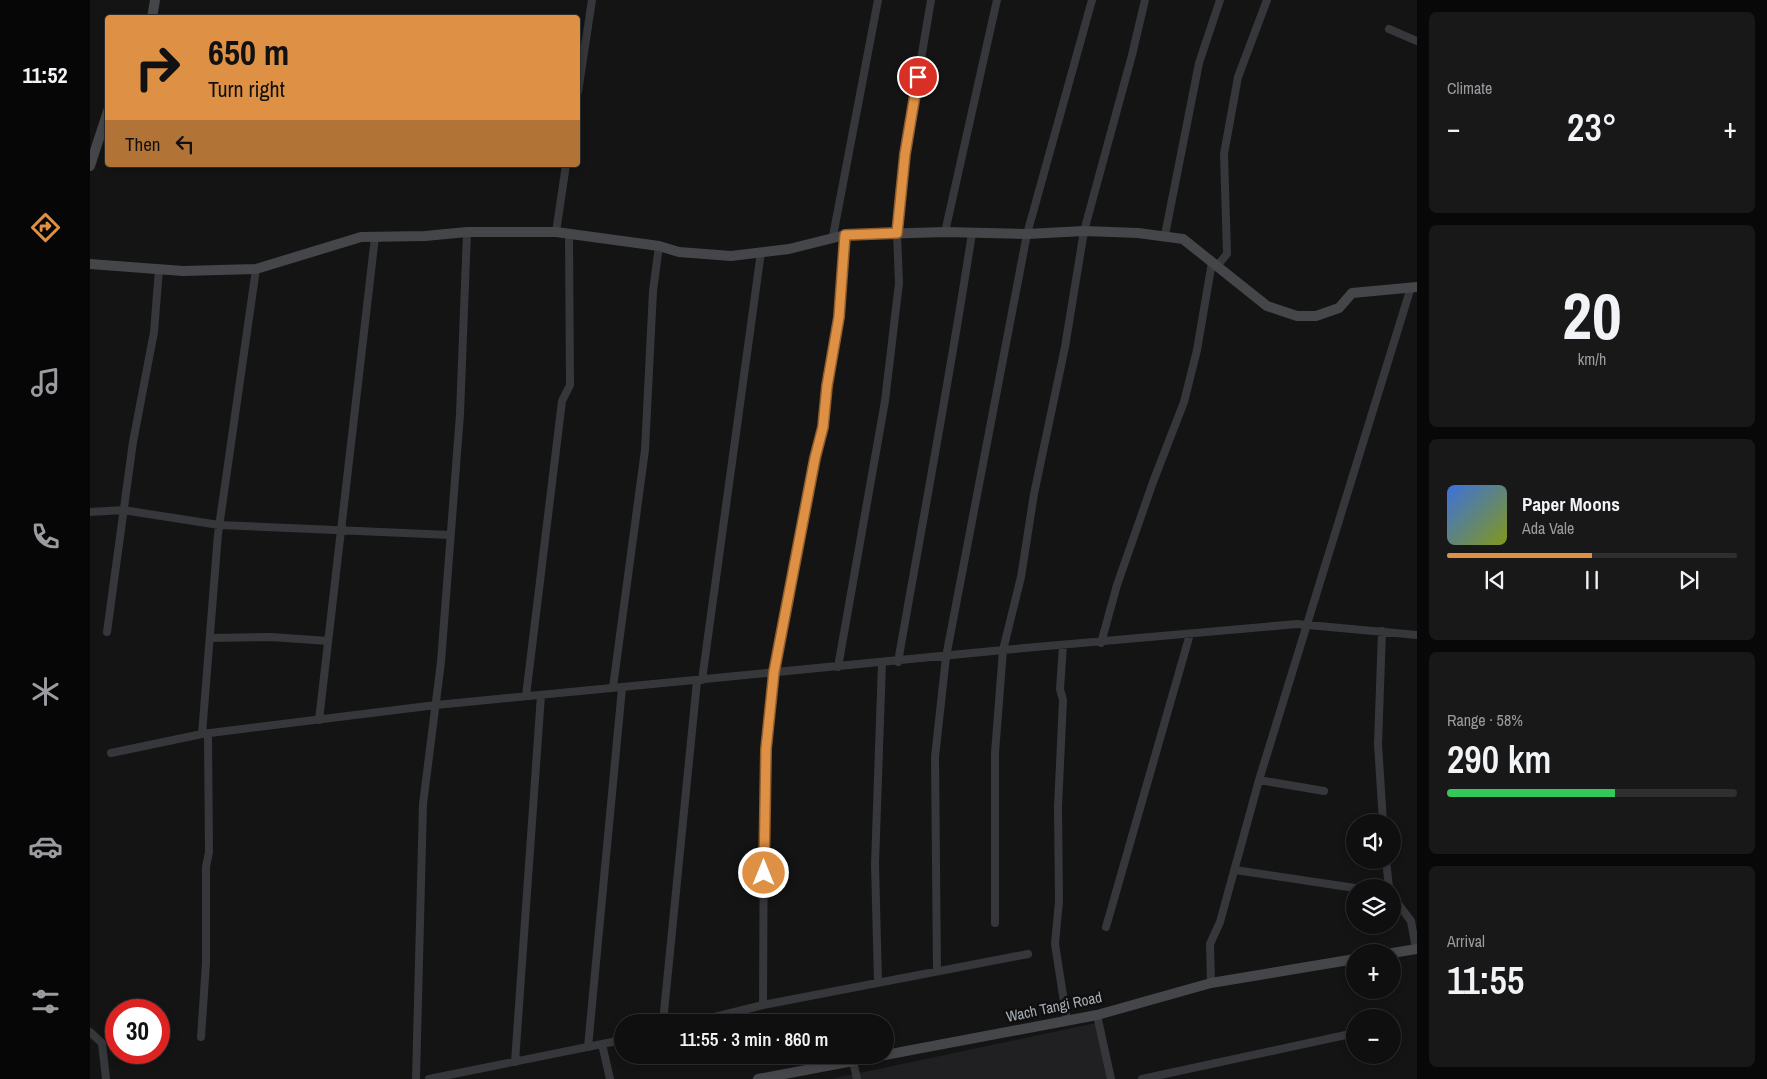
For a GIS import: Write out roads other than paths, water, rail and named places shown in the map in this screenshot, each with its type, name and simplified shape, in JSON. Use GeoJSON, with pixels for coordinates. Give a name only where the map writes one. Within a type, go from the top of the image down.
{"type":"FeatureCollection","features":[{"type":"Feature","properties":{"kind":"street"},"geometry":{"type":"LineString","coordinates":[[152,15],[155,0]]}},
{"type":"Feature","properties":{"kind":"street"},"geometry":{"type":"LineString","coordinates":[[580,79],[592,0]]}},
{"type":"Feature","properties":{"kind":"street"},"geometry":{"type":"LineString","coordinates":[[833,236],[878,0]]}},
{"type":"Feature","properties":{"kind":"street"},"geometry":{"type":"LineString","coordinates":[[838,667],[885,401],[899,283],[897,233],[905,154],[932,0]]}},
{"type":"Feature","properties":{"kind":"street"},"geometry":{"type":"LineString","coordinates":[[945,232],[997,0]]}},
{"type":"Feature","properties":{"kind":"street"},"geometry":{"type":"LineString","coordinates":[[937,971],[935,757],[946,657],[1027,234],[1092,0]]}},
{"type":"Feature","properties":{"kind":"street"},"geometry":{"type":"LineString","coordinates":[[995,923],[995,752],[1003,650],[1021,577],[1084,231],[1132,55],[1144,0]]}},
{"type":"Feature","properties":{"kind":"street"},"geometry":{"type":"LineString","coordinates":[[1165,235],[1199,62],[1220,0]]}},
{"type":"Feature","properties":{"kind":"street"},"geometry":{"type":"LineString","coordinates":[[1101,643],[1117,585],[1146,500],[1184,402],[1215,264],[1227,254],[1224,154],[1238,77],[1267,0]]}},
{"type":"Feature","properties":{"kind":"street"},"geometry":{"type":"LineString","coordinates":[[1389,29],[1417,41]]}},
{"type":"Feature","properties":{"kind":"street"},"geometry":{"type":"LineString","coordinates":[[90,166],[105,120]]}},
{"type":"Feature","properties":{"kind":"street"},"geometry":{"type":"LineString","coordinates":[[556,232],[566,167]]}},
{"type":"Feature","properties":{"kind":"street"},"geometry":{"type":"LineString","coordinates":[[90,264],[159,269],[256,269],[361,237],[425,236],[467,232],[556,232],[659,246],[679,252],[731,256],[789,249],[833,236],[845,235],[945,232],[1027,234],[1084,231],[1165,235],[1183,239],[1266,306],[1297,316],[1316,316],[1339,308],[1352,293],[1414,287],[1259,780],[1220,922],[1210,944],[1211,982]]}},
{"type":"Feature","properties":{"kind":"street"},"geometry":{"type":"LineString","coordinates":[[416,1079],[423,804],[441,662],[460,414],[467,232]]}},
{"type":"Feature","properties":{"kind":"street"},"geometry":{"type":"LineString","coordinates":[[526,696],[562,401],[570,385],[569,234]]}},
{"type":"Feature","properties":{"kind":"street"},"geometry":{"type":"LineString","coordinates":[[898,662],[930,476],[942,420],[972,234]]}},
{"type":"Feature","properties":{"kind":"street"},"geometry":{"type":"LineString","coordinates":[[763,1005],[764,797],[774,672],[815,458],[823,427],[827,386],[839,317],[845,235]]}},
{"type":"Feature","properties":{"kind":"street"},"geometry":{"type":"LineString","coordinates":[[319,720],[375,237]]}},
{"type":"Feature","properties":{"kind":"street"},"geometry":{"type":"LineString","coordinates":[[613,687],[644,450],[653,291],[659,246]]}},
{"type":"Feature","properties":{"kind":"street"},"geometry":{"type":"LineString","coordinates":[[664,1014],[700,681],[760,252]]}},
{"type":"Feature","properties":{"kind":"street"},"geometry":{"type":"LineString","coordinates":[[106,632],[133,442],[154,332],[159,269]]}},
{"type":"Feature","properties":{"kind":"street"},"geometry":{"type":"LineString","coordinates":[[201,1037],[206,963],[206,867],[209,852],[205,734],[210,638],[219,525],[256,269]]}},
{"type":"Feature","properties":{"kind":"street"},"geometry":{"type":"LineString","coordinates":[[90,512],[123,510],[219,525],[450,535]]}},
{"type":"Feature","properties":{"kind":"street"},"geometry":{"type":"LineString","coordinates":[[111,753],[205,734],[436,705],[613,687],[622,688],[700,681],[774,672],[898,662],[1003,650],[1307,625],[1417,635]]}},
{"type":"Feature","properties":{"kind":"street"},"geometry":{"type":"LineString","coordinates":[[1382,631],[1378,744],[1382,814]]}},
{"type":"Feature","properties":{"kind":"street"},"geometry":{"type":"LineString","coordinates":[[1106,927],[1190,634]]}},
{"type":"Feature","properties":{"kind":"street"},"geometry":{"type":"LineString","coordinates":[[210,638],[271,637],[328,641]]}},
{"type":"Feature","properties":{"kind":"street"},"geometry":{"type":"LineString","coordinates":[[1063,646],[1060,689],[1063,710],[1058,807],[1059,901],[1055,944],[1067,1021]]}},
{"type":"Feature","properties":{"kind":"street"},"geometry":{"type":"LineString","coordinates":[[878,982],[875,864],[882,663]]}},
{"type":"Feature","properties":{"kind":"street"},"geometry":{"type":"LineString","coordinates":[[588,1047],[622,688]]}},
{"type":"Feature","properties":{"kind":"street"},"geometry":{"type":"LineString","coordinates":[[515,1062],[541,694]]}},
{"type":"Feature","properties":{"kind":"street"},"geometry":{"type":"LineString","coordinates":[[1259,780],[1324,791]]}},
{"type":"Feature","properties":{"kind":"street"},"geometry":{"type":"LineString","coordinates":[[1234,870],[1346,887]]}},
{"type":"Feature","properties":{"kind":"street"},"geometry":{"type":"LineString","coordinates":[[1401,908],[1411,921],[1416,949],[1401,952]]}},
{"type":"Feature","properties":{"kind":"street"},"geometry":{"type":"LineString","coordinates":[[726,1014],[878,982],[1028,954]]}},
{"type":"Feature","properties":{"kind":"street","name":"Wach Tangi Road"},"geometry":{"type":"LineString","coordinates":[[894,1053],[1097,1015],[1211,982],[1346,960]]}},
{"type":"Feature","properties":{"kind":"street"},"geometry":{"type":"LineString","coordinates":[[1097,1015],[1111,1079]]}},
{"type":"Feature","properties":{"kind":"street"},"geometry":{"type":"LineString","coordinates":[[90,1032],[102,1043],[106,1079]]}},
{"type":"Feature","properties":{"kind":"street"},"geometry":{"type":"LineString","coordinates":[[1142,1079],[1346,1035]]}},
{"type":"Feature","properties":{"kind":"street"},"geometry":{"type":"LineString","coordinates":[[429,1079],[614,1042]]}},
{"type":"Feature","properties":{"kind":"street"},"geometry":{"type":"LineString","coordinates":[[602,1044],[610,1079]]}},
{"type":"Feature","properties":{"kind":"street","name":"Wach Tangi Road"},"geometry":{"type":"LineString","coordinates":[[758,1079],[837,1064]]}},
{"type":"Feature","properties":{"kind":"street"},"geometry":{"type":"LineString","coordinates":[[854,1064],[857,1079]]}}]}
